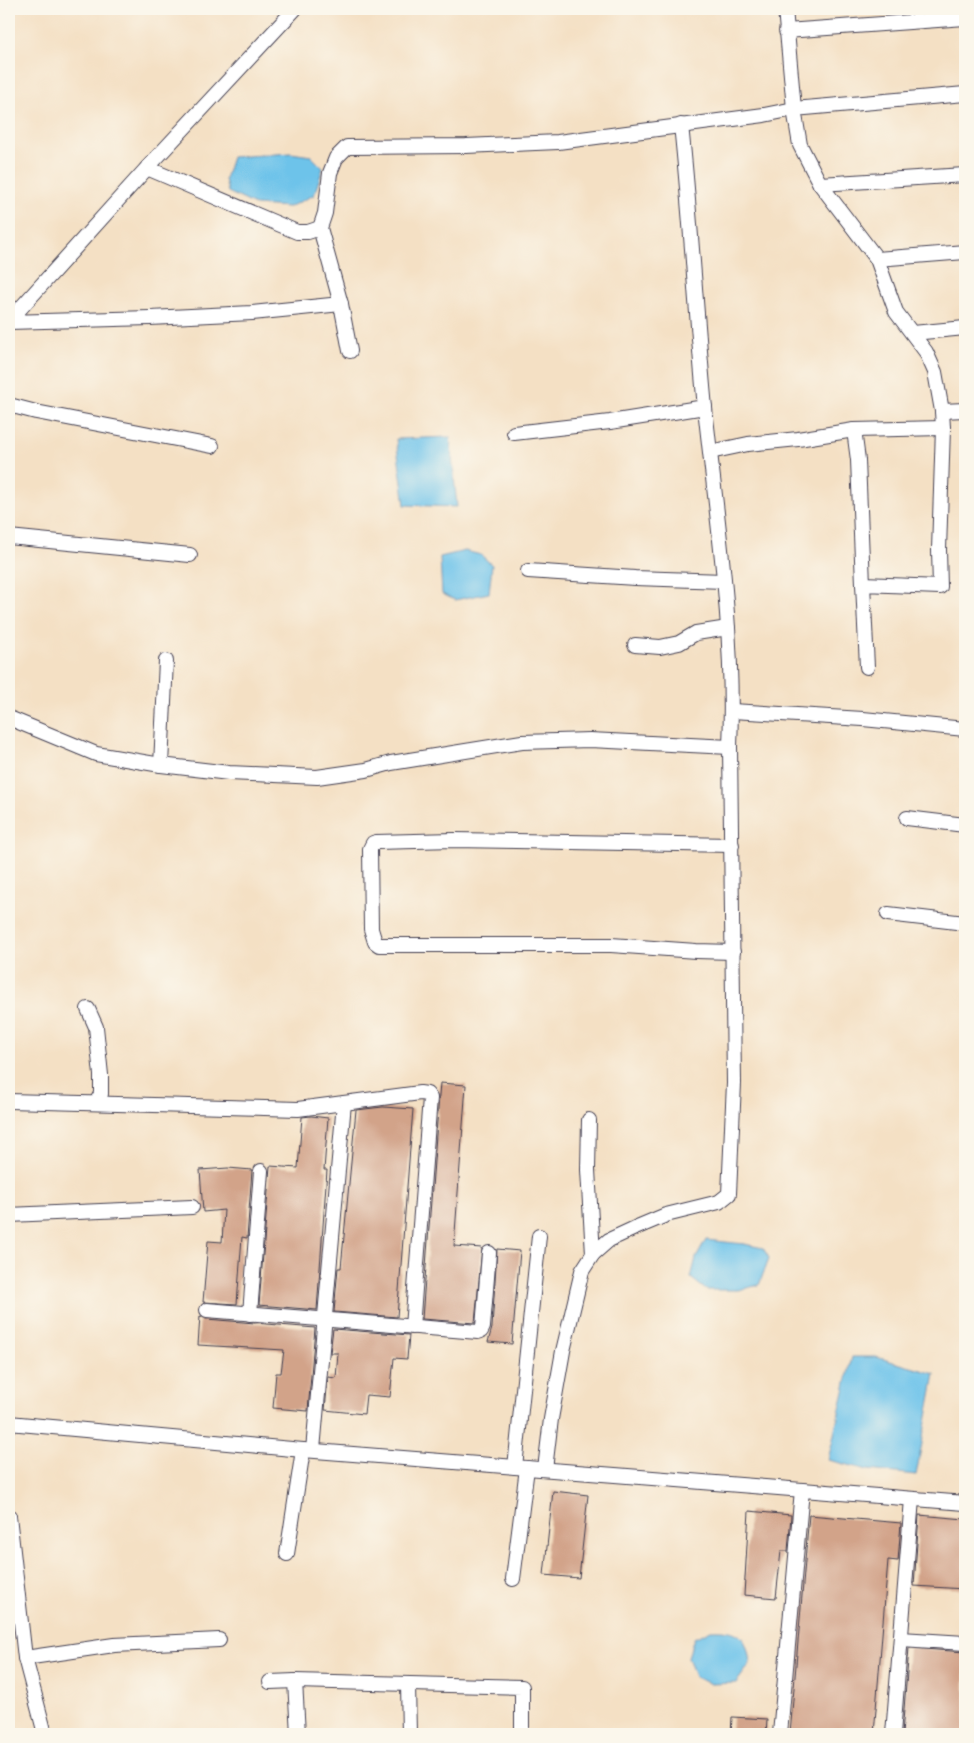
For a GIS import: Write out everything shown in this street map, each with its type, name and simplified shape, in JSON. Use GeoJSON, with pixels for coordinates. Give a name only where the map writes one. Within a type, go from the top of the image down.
{"type":"FeatureCollection","features":[{"type":"Feature","properties":{"kind":"street"},"geometry":{"type":"LineString","coordinates":[[9,322],[147,168],[294,9]]}},
{"type":"Feature","properties":{"kind":"street"},"geometry":{"type":"LineString","coordinates":[[785,9],[794,109],[800,145],[820,184],[877,259],[896,312],[926,352],[935,372],[942,411],[940,587],[863,584]]}},
{"type":"Feature","properties":{"kind":"street"},"geometry":{"type":"LineString","coordinates":[[786,31],[965,18]]}},
{"type":"Feature","properties":{"kind":"street"},"geometry":{"type":"LineString","coordinates":[[350,351],[341,304],[320,228],[325,212],[330,173],[336,158],[346,147],[466,146],[558,142],[764,115],[794,109],[965,94]]}},
{"type":"Feature","properties":{"kind":"street"},"geometry":{"type":"LineString","coordinates":[[545,1469],[551,1419],[582,1271],[593,1254],[608,1240],[635,1228],[666,1215],[719,1202],[729,1194],[734,1083],[730,747],[732,711],[724,581],[705,407],[682,125]]}},
{"type":"Feature","properties":{"kind":"street"},"geometry":{"type":"LineString","coordinates":[[147,168],[297,232],[308,232],[320,228]]}},
{"type":"Feature","properties":{"kind":"street"},"geometry":{"type":"LineString","coordinates":[[820,184],[965,175]]}},
{"type":"Feature","properties":{"kind":"street"},"geometry":{"type":"LineString","coordinates":[[877,259],[965,252]]}},
{"type":"Feature","properties":{"kind":"street"},"geometry":{"type":"LineString","coordinates":[[9,322],[252,313],[341,304]]}},
{"type":"Feature","properties":{"kind":"street"},"geometry":{"type":"LineString","coordinates":[[913,333],[965,328]]}},
{"type":"Feature","properties":{"kind":"street"},"geometry":{"type":"LineString","coordinates":[[9,405],[36,412],[212,446]]}},
{"type":"Feature","properties":{"kind":"street"},"geometry":{"type":"LineString","coordinates":[[514,433],[610,422],[705,407]]}},
{"type":"Feature","properties":{"kind":"street"},"geometry":{"type":"LineString","coordinates":[[942,411],[965,410]]}},
{"type":"Feature","properties":{"kind":"street"},"geometry":{"type":"LineString","coordinates":[[710,452],[748,444],[798,439],[854,430],[943,428]]}},
{"type":"Feature","properties":{"kind":"street"},"geometry":{"type":"LineString","coordinates":[[854,430],[858,460],[867,667]]}},
{"type":"Feature","properties":{"kind":"street"},"geometry":{"type":"LineString","coordinates":[[9,537],[190,555]]}},
{"type":"Feature","properties":{"kind":"street"},"geometry":{"type":"LineString","coordinates":[[528,571],[635,578],[724,581]]}},
{"type":"Feature","properties":{"kind":"street"},"geometry":{"type":"LineString","coordinates":[[635,645],[660,647],[679,643],[696,633],[728,628]]}},
{"type":"Feature","properties":{"kind":"street"},"geometry":{"type":"LineString","coordinates":[[161,765],[166,661]]}},
{"type":"Feature","properties":{"kind":"street"},"geometry":{"type":"LineString","coordinates":[[732,711],[863,719],[965,729]]}},
{"type":"Feature","properties":{"kind":"street"},"geometry":{"type":"LineString","coordinates":[[9,718],[96,754],[161,765],[229,773],[317,777],[366,770],[391,762],[522,742],[590,740],[730,747]]}},
{"type":"Feature","properties":{"kind":"street"},"geometry":{"type":"LineString","coordinates":[[907,818],[965,825]]}},
{"type":"Feature","properties":{"kind":"street"},"geometry":{"type":"LineString","coordinates":[[732,845],[454,840],[376,842],[373,843],[370,849],[371,929],[375,942],[379,945],[611,945],[733,952]]}},
{"type":"Feature","properties":{"kind":"street"},"geometry":{"type":"LineString","coordinates":[[888,914],[965,923]]}},
{"type":"Feature","properties":{"kind":"street"},"geometry":{"type":"LineString","coordinates":[[88,1009],[96,1027],[101,1075],[102,1094],[96,1103]]}},
{"type":"Feature","properties":{"kind":"street"},"geometry":{"type":"LineString","coordinates":[[9,1102],[298,1109],[420,1093],[427,1094],[430,1098],[412,1327]]}},
{"type":"Feature","properties":{"kind":"street"},"geometry":{"type":"LineString","coordinates":[[287,1554],[308,1450],[325,1320],[344,1102]]}},
{"type":"Feature","properties":{"kind":"street"},"geometry":{"type":"LineString","coordinates":[[589,1120],[588,1170],[593,1254]]}},
{"type":"Feature","properties":{"kind":"street"},"geometry":{"type":"LineString","coordinates":[[250,1314],[261,1171]]}},
{"type":"Feature","properties":{"kind":"street"},"geometry":{"type":"LineString","coordinates":[[9,1215],[192,1207]]}},
{"type":"Feature","properties":{"kind":"street"},"geometry":{"type":"LineString","coordinates":[[513,1579],[539,1236]]}},
{"type":"Feature","properties":{"kind":"street"},"geometry":{"type":"LineString","coordinates":[[207,1310],[478,1332],[483,1327],[489,1253]]}},
{"type":"Feature","properties":{"kind":"street"},"geometry":{"type":"LineString","coordinates":[[9,1423],[308,1450],[965,1503]]}},
{"type":"Feature","properties":{"kind":"street"},"geometry":{"type":"LineString","coordinates":[[780,1734],[802,1490]]}},
{"type":"Feature","properties":{"kind":"street"},"geometry":{"type":"LineString","coordinates":[[893,1734],[912,1499]]}},
{"type":"Feature","properties":{"kind":"street"},"geometry":{"type":"LineString","coordinates":[[9,1516],[25,1658],[45,1734]]}},
{"type":"Feature","properties":{"kind":"street"},"geometry":{"type":"LineString","coordinates":[[901,1639],[965,1643]]}},
{"type":"Feature","properties":{"kind":"street"},"geometry":{"type":"LineString","coordinates":[[25,1658],[114,1645],[219,1640]]}},
{"type":"Feature","properties":{"kind":"street"},"geometry":{"type":"LineString","coordinates":[[295,1681],[298,1734]]}},
{"type":"Feature","properties":{"kind":"street"},"geometry":{"type":"LineString","coordinates":[[270,1682],[522,1687],[522,1734]]}},
{"type":"Feature","properties":{"kind":"street"},"geometry":{"type":"LineString","coordinates":[[408,1684],[409,1734]]}},
{"type":"Feature","properties":{"kind":"water"},"geometry":{"type":"Polygon","coordinates":[[[291,153],[311,156],[323,168],[314,195],[289,207],[255,205],[228,192],[225,179],[232,157],[291,153]]]}},
{"type":"Feature","properties":{"kind":"water"},"geometry":{"type":"Polygon","coordinates":[[[450,437],[457,507],[405,505],[396,439],[450,437]]]}},
{"type":"Feature","properties":{"kind":"water"},"geometry":{"type":"Polygon","coordinates":[[[465,551],[481,555],[492,565],[489,593],[455,600],[442,594],[440,557],[465,551]]]}},
{"type":"Feature","properties":{"kind":"water"},"geometry":{"type":"Polygon","coordinates":[[[706,1240],[763,1248],[769,1258],[759,1285],[738,1290],[706,1290],[691,1278],[696,1258],[706,1240]]]}},
{"type":"Feature","properties":{"kind":"water"},"geometry":{"type":"Polygon","coordinates":[[[852,1357],[876,1357],[935,1374],[916,1475],[868,1470],[828,1460],[852,1357]]]}},
{"type":"Feature","properties":{"kind":"water"},"geometry":{"type":"Polygon","coordinates":[[[711,1630],[735,1633],[744,1640],[747,1646],[750,1664],[736,1683],[711,1684],[695,1677],[688,1657],[694,1638],[711,1630]]]}},
{"type":"Feature","properties":{"kind":"building"},"geometry":{"type":"Polygon","coordinates":[[[440,1083],[466,1085],[454,1246],[482,1248],[475,1323],[422,1319],[440,1083]]]}},
{"type":"Feature","properties":{"kind":"building"},"geometry":{"type":"Polygon","coordinates":[[[383,1107],[413,1109],[397,1317],[334,1312],[338,1268],[341,1268],[356,1110],[383,1107]]]}},
{"type":"Feature","properties":{"kind":"building"},"geometry":{"type":"Polygon","coordinates":[[[302,1117],[328,1118],[324,1170],[327,1170],[317,1310],[259,1305],[270,1166],[298,1168],[302,1117]]]}},
{"type":"Feature","properties":{"kind":"building"},"geometry":{"type":"Polygon","coordinates":[[[228,1168],[252,1170],[247,1238],[242,1237],[237,1304],[203,1302],[208,1241],[222,1242],[224,1210],[203,1212],[200,1170],[228,1168]]]}},
{"type":"Feature","properties":{"kind":"building"},"geometry":{"type":"Polygon","coordinates":[[[497,1249],[520,1251],[512,1344],[488,1342],[492,1328],[497,1249]]]}},
{"type":"Feature","properties":{"kind":"building"},"geometry":{"type":"Polygon","coordinates":[[[200,1316],[206,1319],[315,1328],[308,1411],[273,1408],[276,1373],[281,1373],[284,1350],[198,1345],[200,1316]]]}},
{"type":"Feature","properties":{"kind":"building"},"geometry":{"type":"Polygon","coordinates":[[[333,1329],[409,1335],[407,1359],[394,1358],[390,1397],[366,1395],[364,1414],[325,1410],[328,1377],[336,1378],[338,1353],[330,1353],[333,1329]]]}},
{"type":"Feature","properties":{"kind":"building"},"geometry":{"type":"Polygon","coordinates":[[[553,1491],[588,1495],[579,1578],[544,1575],[553,1491]]]}},
{"type":"Feature","properties":{"kind":"building"},"geometry":{"type":"Polygon","coordinates":[[[749,1511],[791,1515],[788,1551],[781,1551],[776,1598],[744,1595],[749,1511]]]}},
{"type":"Feature","properties":{"kind":"building"},"geometry":{"type":"Polygon","coordinates":[[[809,1515],[901,1523],[898,1561],[888,1560],[874,1734],[790,1734],[809,1515]]]}},
{"type":"Feature","properties":{"kind":"building"},"geometry":{"type":"Polygon","coordinates":[[[919,1515],[965,1519],[965,1589],[914,1586],[919,1515]]]}},
{"type":"Feature","properties":{"kind":"building"},"geometry":{"type":"Polygon","coordinates":[[[909,1648],[965,1652],[965,1734],[902,1734],[909,1648]]]}},
{"type":"Feature","properties":{"kind":"building"},"geometry":{"type":"Polygon","coordinates":[[[732,1717],[767,1719],[766,1734],[731,1734],[732,1717]]]}}]}
